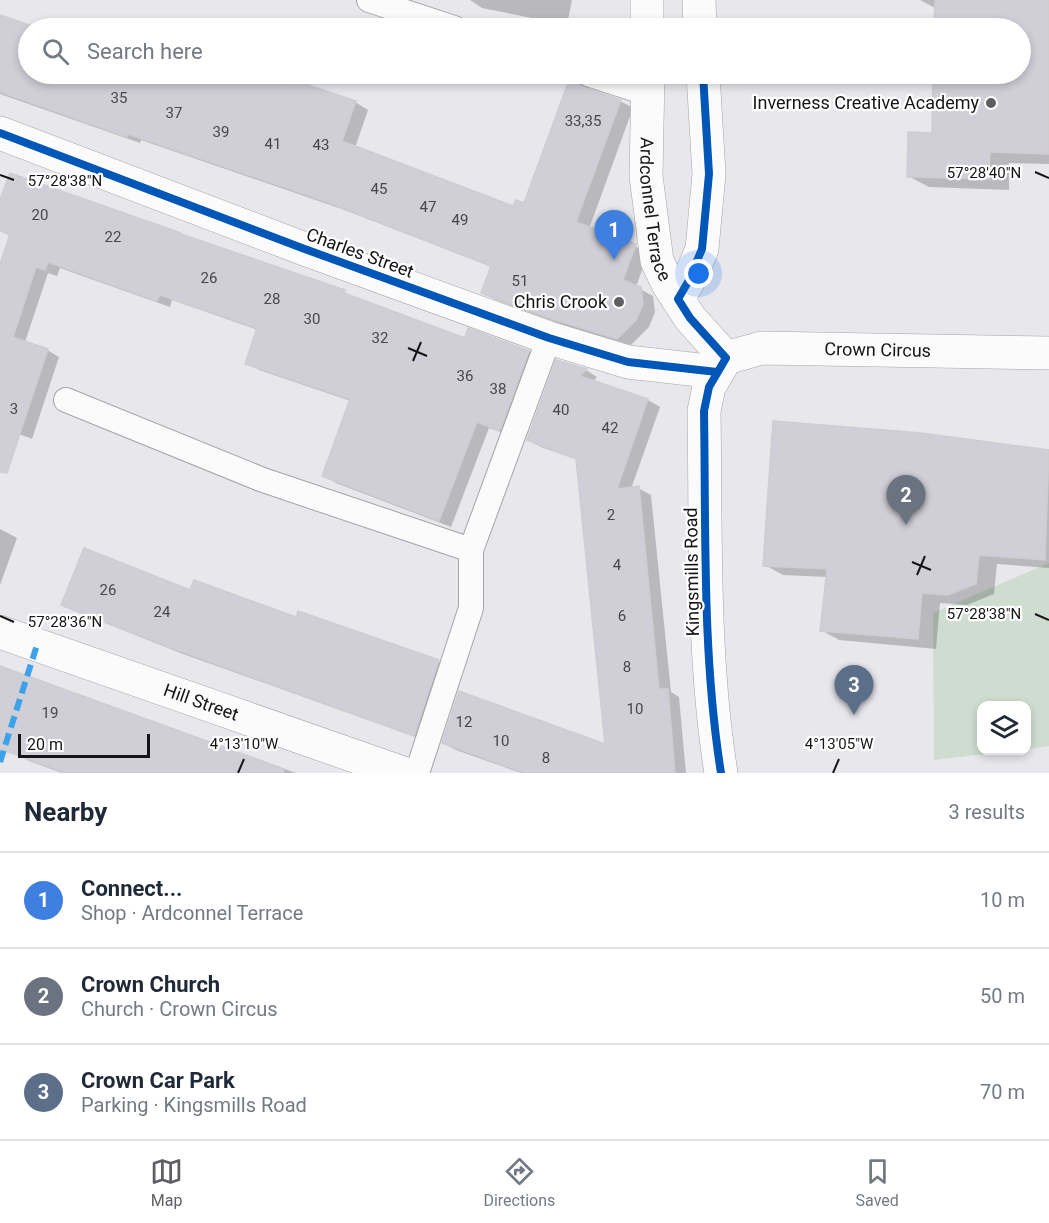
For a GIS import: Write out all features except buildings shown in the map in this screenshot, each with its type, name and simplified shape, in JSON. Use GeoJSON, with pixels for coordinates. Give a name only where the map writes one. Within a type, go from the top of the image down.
{"type":"FeatureCollection","features":[{"type":"Feature","properties":{"kind":"street"},"geometry":{"type":"LineString","coordinates":[[646,0],[647,18]]}},
{"type":"Feature","properties":{"kind":"street"},"geometry":{"type":"LineString","coordinates":[[699,0],[700,18]]}},
{"type":"Feature","properties":{"kind":"street","name":"Ardconnel Terrace"},"geometry":{"type":"LineString","coordinates":[[648,84],[646,176],[657,261],[678,299],[722,365]]}},
{"type":"Feature","properties":{"kind":"street"},"geometry":{"type":"LineString","coordinates":[[678,299],[702,249],[709,174],[703,84]]}},
{"type":"Feature","properties":{"kind":"street","name":"Charles Street"},"geometry":{"type":"LineString","coordinates":[[0,133],[314,252],[549,338],[608,357],[628,362],[722,365]]}},
{"type":"Feature","properties":{"kind":"street","name":"Crown Circus"},"geometry":{"type":"LineString","coordinates":[[722,365],[762,348],[1049,353]]}},
{"type":"Feature","properties":{"kind":"street","name":"Kingsmills Road"},"geometry":{"type":"LineString","coordinates":[[721,773],[715,736],[708,630],[704,411],[709,387],[722,365]]}},
{"type":"Feature","properties":{"kind":"street","name":"Hill Street"},"geometry":{"type":"LineString","coordinates":[[0,632],[403,773]]}},
{"type":"Feature","properties":{"kind":"lane"},"geometry":{"type":"LineString","coordinates":[[369,0],[424,18]]}},
{"type":"Feature","properties":{"kind":"lane"},"geometry":{"type":"LineString","coordinates":[[417,773],[471,608],[471,550],[549,338]]}},
{"type":"Feature","properties":{"kind":"lane"},"geometry":{"type":"LineString","coordinates":[[66,400],[263,480],[471,550]]}},
{"type":"Feature","properties":{"kind":"green space"},"geometry":{"type":"Polygon","coordinates":[[[1049,563],[1049,746],[1031,748],[1031,701],[977,701],[977,755],[934,760],[933,613],[1049,563]]]}},
{"type":"Feature","properties":{"kind":"marked path"},"geometry":{"type":"LineString","coordinates":[[0,762],[37,645]]}},
{"type":"Feature","properties":{"kind":"cycle path"},"geometry":{"type":"LineString","coordinates":[[704,84],[709,174],[702,249],[678,299],[690,318],[726,358],[709,387],[704,411],[708,638],[721,773]]}},
{"type":"Feature","properties":{"kind":"cycle path"},"geometry":{"type":"LineString","coordinates":[[0,133],[302,248],[549,338],[628,362],[717,372]]}},
{"type":"Feature","properties":{"kind":"place","name":"Inverness Creative Academy"},"geometry":{"type":"Point","coordinates":[991,103]}},
{"type":"Feature","properties":{"kind":"place","name":"Connect..."},"geometry":{"type":"Point","coordinates":[614,260]}},
{"type":"Feature","properties":{"kind":"place","name":"Chris Crook"},"geometry":{"type":"Point","coordinates":[619,302]}},
{"type":"Feature","properties":{"kind":"place","name":"Crown Church"},"geometry":{"type":"Point","coordinates":[906,525]}},
{"type":"Feature","properties":{"kind":"place","name":"Crown Car Park"},"geometry":{"type":"Point","coordinates":[854,715]}}]}
